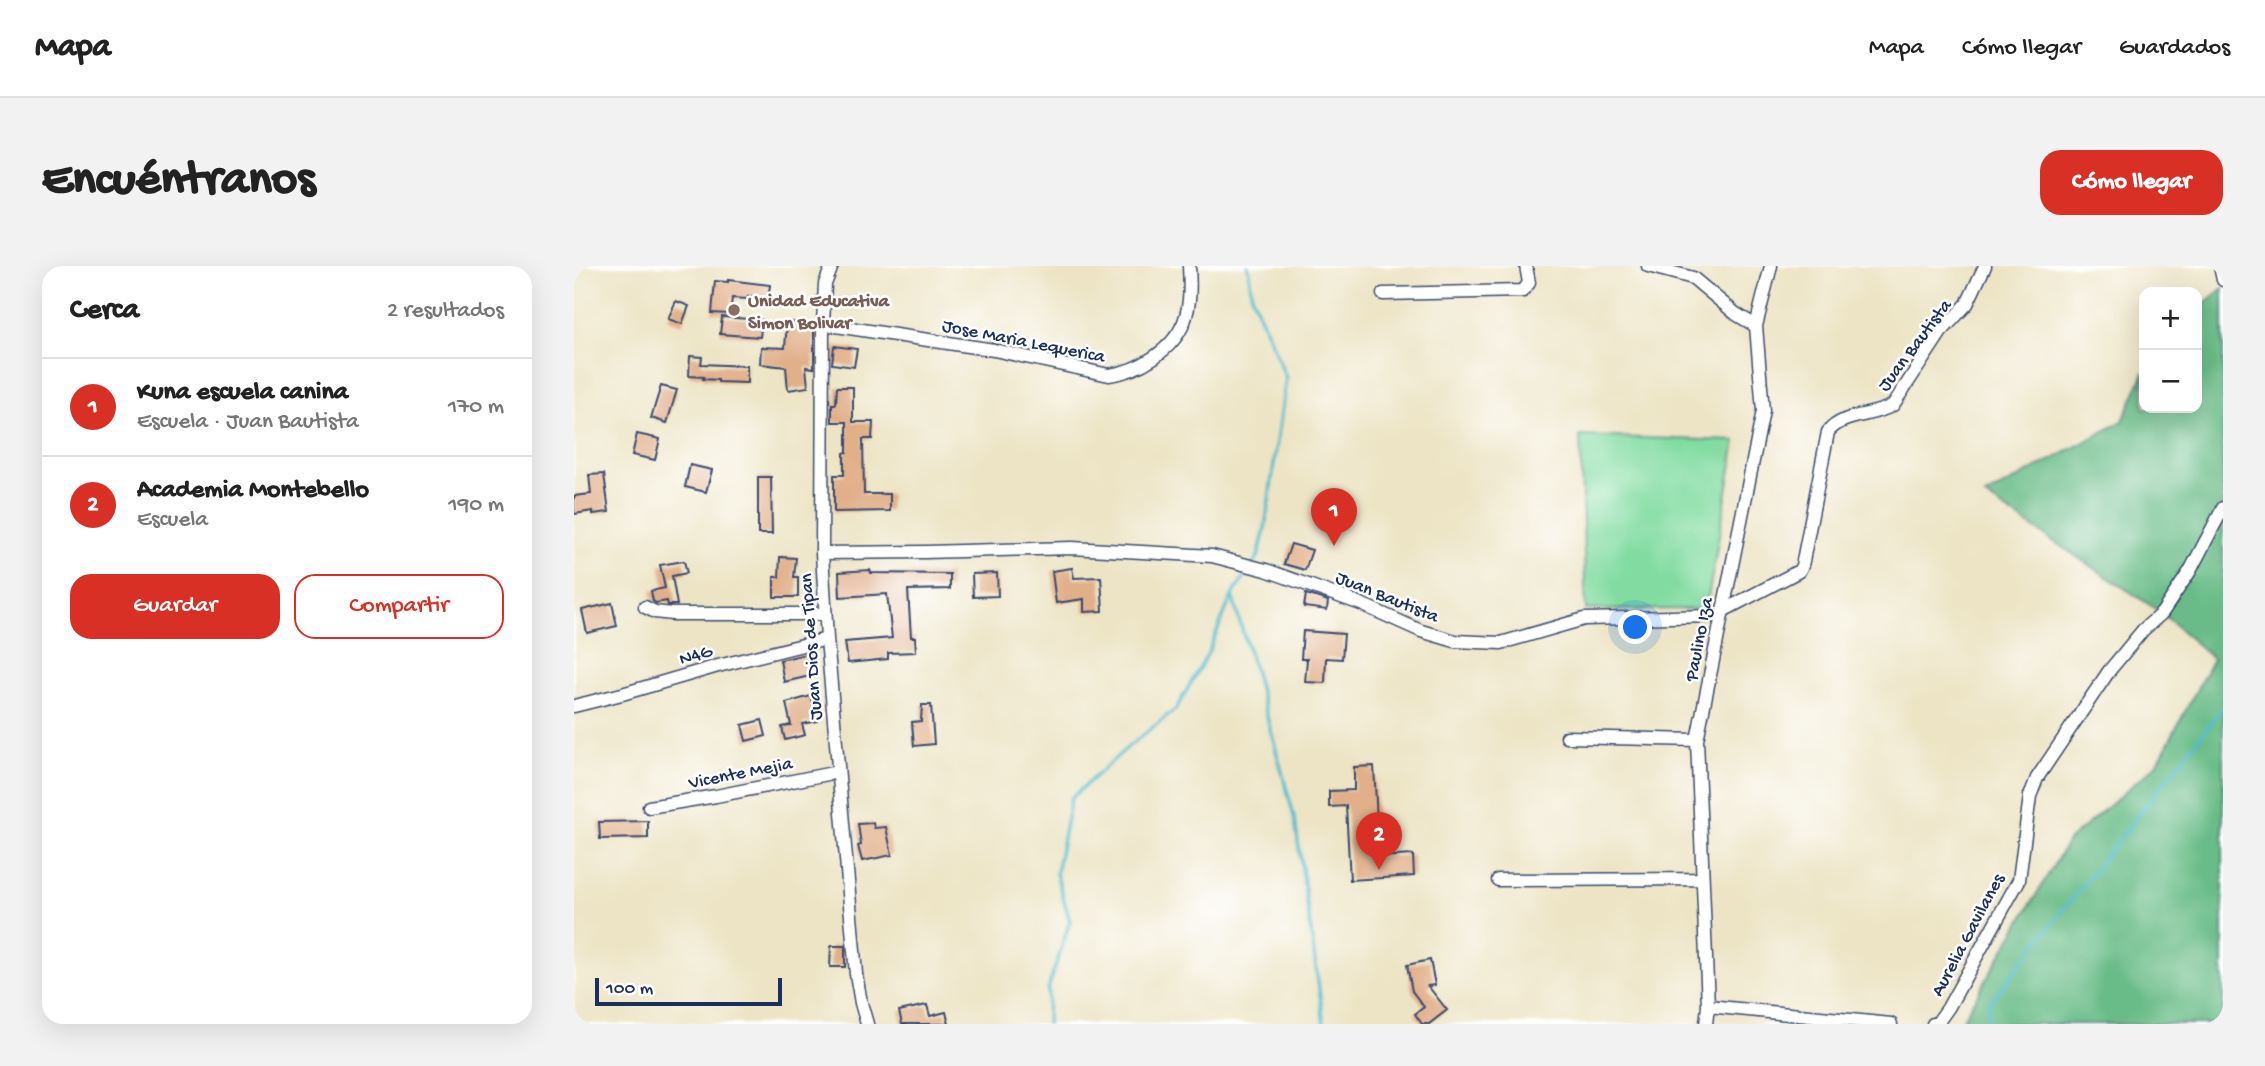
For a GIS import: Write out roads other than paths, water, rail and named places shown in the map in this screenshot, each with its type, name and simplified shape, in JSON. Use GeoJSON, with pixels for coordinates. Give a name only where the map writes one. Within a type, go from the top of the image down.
{"type":"FeatureCollection","features":[{"type":"Feature","properties":{"kind":"street","name":"Juan Dios de Tipan"},"geometry":{"type":"LineString","coordinates":[[832,266],[825,284],[823,324],[822,553],[856,974],[867,1024]]}},
{"type":"Feature","properties":{"kind":"street","name":"Jose Maria Lequerica"},"geometry":{"type":"LineString","coordinates":[[823,324],[994,350],[1109,375],[1120,374],[1143,363],[1173,341],[1184,321],[1190,293],[1189,266]]}},
{"type":"Feature","properties":{"kind":"street"},"geometry":{"type":"LineString","coordinates":[[1383,294],[1523,291],[1529,284],[1526,266]]}},
{"type":"Feature","properties":{"kind":"street"},"geometry":{"type":"LineString","coordinates":[[1648,266],[1693,278],[1736,314],[1756,326]]}},
{"type":"Feature","properties":{"kind":"street","name":"Paulino Iza"},"geometry":{"type":"LineString","coordinates":[[1706,1024],[1697,740],[1763,411],[1756,326],[1771,266]]}},
{"type":"Feature","properties":{"kind":"street","name":"Juan Bautista"},"geometry":{"type":"LineString","coordinates":[[822,553],[1072,548],[1212,556],[1266,570],[1361,604],[1421,631],[1455,641],[1502,643],[1584,619],[1713,616],[1799,571],[1828,432],[1840,422],[1886,410],[1893,405],[1941,332],[1967,304],[1985,266]]}},
{"type":"Feature","properties":{"kind":"street"},"geometry":{"type":"LineString","coordinates":[[2220,266],[2223,280]]}},
{"type":"Feature","properties":{"kind":"street","name":"Aurelia Gavilanes"},"geometry":{"type":"LineString","coordinates":[[1933,1024],[1938,1022],[1948,1008],[2018,880],[2030,796],[2037,778],[2109,671],[2143,630],[2162,613],[2190,571],[2223,508]]}},
{"type":"Feature","properties":{"kind":"street"},"geometry":{"type":"LineString","coordinates":[[645,607],[655,612],[672,614],[825,614]]}},
{"type":"Feature","properties":{"kind":"street","name":"N4G"},"geometry":{"type":"LineString","coordinates":[[574,706],[827,639]]}},
{"type":"Feature","properties":{"kind":"street"},"geometry":{"type":"LineString","coordinates":[[1567,737],[1697,740]]}},
{"type":"Feature","properties":{"kind":"street","name":"Vicente Mejia"},"geometry":{"type":"LineString","coordinates":[[649,807],[838,772]]}},
{"type":"Feature","properties":{"kind":"street"},"geometry":{"type":"LineString","coordinates":[[1498,880],[1701,879]]}},
{"type":"Feature","properties":{"kind":"street"},"geometry":{"type":"LineString","coordinates":[[1707,1006],[1891,1024]]}},
{"type":"Feature","properties":{"kind":"waterway"},"geometry":{"type":"LineString","coordinates":[[1248,266],[1252,297],[1286,378],[1265,529],[1258,557],[1253,564]]}},
{"type":"Feature","properties":{"kind":"waterway"},"geometry":{"type":"LineString","coordinates":[[1249,570],[1232,596],[1295,820],[1324,1024]]}},
{"type":"Feature","properties":{"kind":"waterway"},"geometry":{"type":"LineString","coordinates":[[1047,1024],[1048,989],[1070,921],[1056,873],[1071,798],[1176,709],[1207,655],[1231,598]]}},
{"type":"Feature","properties":{"kind":"waterway"},"geometry":{"type":"LineString","coordinates":[[1989,1024],[1988,1005],[2223,708]]}},
{"type":"Feature","properties":{"kind":"place","name":"Unidad Educativa Simon Bolivar"},"geometry":{"type":"Point","coordinates":[734,310]}},
{"type":"Feature","properties":{"kind":"place","name":"Kuna escuela canina"},"geometry":{"type":"Point","coordinates":[1334,546]}},
{"type":"Feature","properties":{"kind":"place","name":"Academia Montebello"},"geometry":{"type":"Point","coordinates":[1379,870]}}]}
